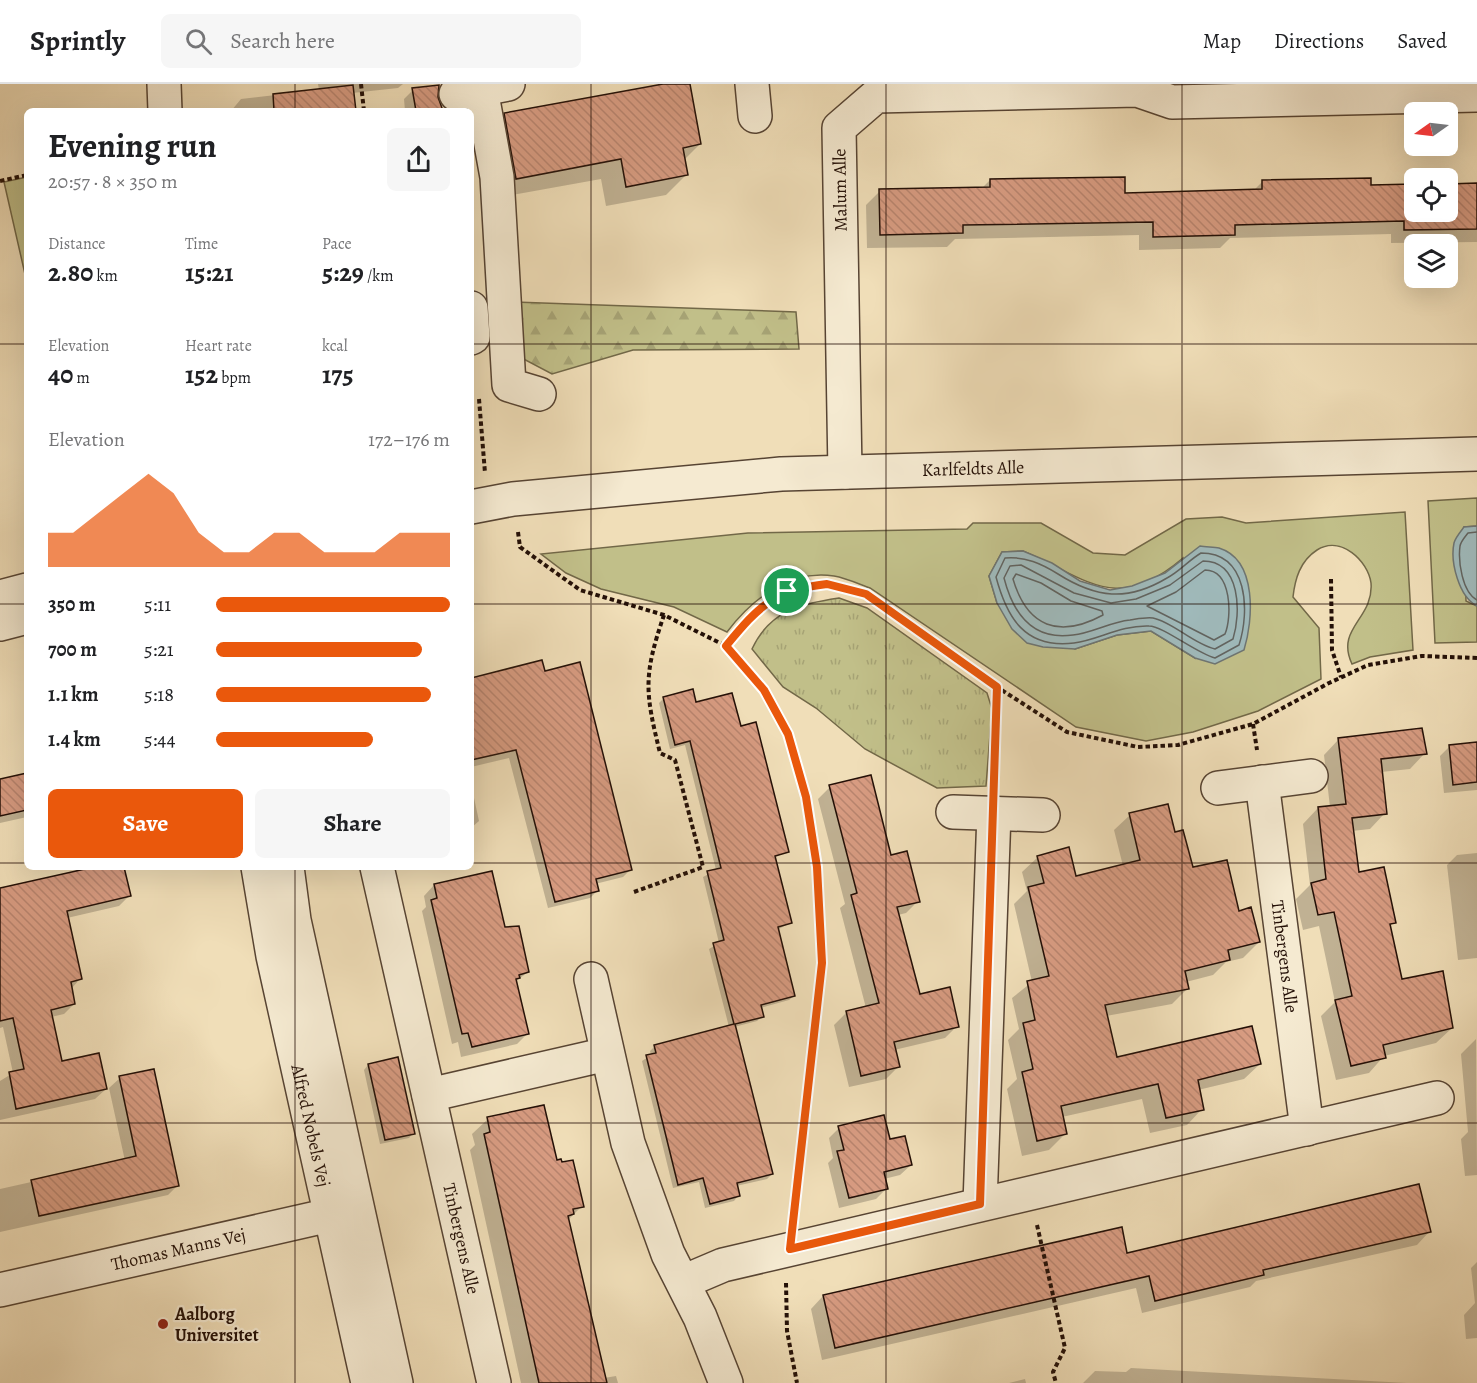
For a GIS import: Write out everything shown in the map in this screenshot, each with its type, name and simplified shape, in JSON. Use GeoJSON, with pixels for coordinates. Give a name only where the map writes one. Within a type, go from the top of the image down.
{"type":"FeatureCollection","features":[{"type":"Feature","properties":{"kind":"street"},"geometry":{"type":"LineString","coordinates":[[164,84],[165,108]]}},
{"type":"Feature","properties":{"kind":"street"},"geometry":{"type":"LineString","coordinates":[[752,84],[755,116]]}},
{"type":"Feature","properties":{"kind":"street","name":"Malum Alle"},"geometry":{"type":"LineString","coordinates":[[845,472],[839,128],[876,96],[1137,90],[1172,102],[1477,95]]}},
{"type":"Feature","properties":{"kind":"street"},"geometry":{"type":"LineString","coordinates":[[472,93],[498,177],[509,385],[539,394]]}},
{"type":"Feature","properties":{"kind":"street","name":"Karlfeldts Alle"},"geometry":{"type":"LineString","coordinates":[[490,503],[781,474],[1477,454]]}},
{"type":"Feature","properties":{"kind":"street"},"geometry":{"type":"LineString","coordinates":[[0,597],[24,591]]}},
{"type":"Feature","properties":{"kind":"street"},"geometry":{"type":"LineString","coordinates":[[0,624],[24,618]]}},
{"type":"Feature","properties":{"kind":"street"},"geometry":{"type":"LineString","coordinates":[[1218,788],[1311,776]]}},
{"type":"Feature","properties":{"kind":"street","name":"Tinbergens Alle"},"geometry":{"type":"LineString","coordinates":[[1262,782],[1307,1129]]}},
{"type":"Feature","properties":{"kind":"street"},"geometry":{"type":"LineString","coordinates":[[953,812],[1043,815]]}},
{"type":"Feature","properties":{"kind":"street"},"geometry":{"type":"LineString","coordinates":[[980,1204],[994,813]]}},
{"type":"Feature","properties":{"kind":"street","name":"Alfred Nobels Vej"},"geometry":{"type":"LineString","coordinates":[[259,870],[273,956],[344,1212],[396,1383]]}},
{"type":"Feature","properties":{"kind":"street","name":"Alfred Nobels Vej"},"geometry":{"type":"LineString","coordinates":[[287,870],[344,1212],[368,1383]]}},
{"type":"Feature","properties":{"kind":"street","name":"Tinbergens Alle"},"geometry":{"type":"LineString","coordinates":[[378,870],[494,1383]]}},
{"type":"Feature","properties":{"kind":"street"},"geometry":{"type":"LineString","coordinates":[[591,979],[628,1143],[668,1254],[700,1317],[726,1383]]}},
{"type":"Feature","properties":{"kind":"street"},"geometry":{"type":"LineString","coordinates":[[429,1095],[607,1054]]}},
{"type":"Feature","properties":{"kind":"street"},"geometry":{"type":"LineString","coordinates":[[683,1282],[723,1265],[1437,1098]]}},
{"type":"Feature","properties":{"kind":"street","name":"Thomas Manns Vej"},"geometry":{"type":"LineString","coordinates":[[0,1290],[344,1212]]}},
{"type":"Feature","properties":{"kind":"path"},"geometry":{"type":"LineString","coordinates":[[361,84],[364,108]]}},
{"type":"Feature","properties":{"kind":"path"},"geometry":{"type":"LineString","coordinates":[[0,181],[24,176]]}},
{"type":"Feature","properties":{"kind":"path"},"geometry":{"type":"LineString","coordinates":[[478,396],[490,503],[520,547],[580,590],[664,615],[726,646],[764,690],[788,734],[806,797],[817,867],[822,963],[786,1278],[788,1331],[797,1383]]}},
{"type":"Feature","properties":{"kind":"path"},"geometry":{"type":"LineString","coordinates":[[1331,579],[1332,650],[1341,677]]}},
{"type":"Feature","properties":{"kind":"path"},"geometry":{"type":"LineString","coordinates":[[726,646],[759,610],[787,591],[827,584],[866,594],[997,687],[1067,732],[1138,747],[1178,745],[1253,724],[1368,665],[1422,656],[1477,658]]}},
{"type":"Feature","properties":{"kind":"path"},"geometry":{"type":"LineString","coordinates":[[634,892],[703,867],[675,760],[660,753],[648,703],[648,670],[664,615]]}},
{"type":"Feature","properties":{"kind":"path"},"geometry":{"type":"LineString","coordinates":[[994,813],[997,687]]}},
{"type":"Feature","properties":{"kind":"path"},"geometry":{"type":"LineString","coordinates":[[1030,1193],[1065,1348],[1053,1372],[1056,1383]]}},
{"type":"Feature","properties":{"kind":"green space"},"geometry":{"type":"Polygon","coordinates":[[[24,178],[24,270],[4,182],[24,178]]]}},
{"type":"Feature","properties":{"kind":"green space"},"geometry":{"type":"Polygon","coordinates":[[[514,302],[796,312],[799,349],[633,350],[552,374],[516,355],[514,302]]]}},
{"type":"Feature","properties":{"kind":"green space"},"geometry":{"type":"Polygon","coordinates":[[[1477,498],[1477,526],[1464,527],[1466,601],[1477,606],[1477,642],[1435,643],[1428,501],[1477,498]]]}},
{"type":"Feature","properties":{"kind":"green space"},"geometry":{"type":"Polygon","coordinates":[[[1405,512],[1413,650],[1370,657],[1352,664],[1348,652],[1348,641],[1367,606],[1371,583],[1365,566],[1352,553],[1344,548],[1326,546],[1311,554],[1302,565],[1293,597],[1319,628],[1321,679],[1258,711],[1193,732],[1146,741],[1076,727],[870,588],[843,578],[818,575],[787,582],[773,589],[748,608],[727,632],[674,607],[601,589],[566,573],[541,554],[748,533],[967,529],[973,523],[1041,523],[1093,553],[1125,555],[1186,519],[1222,517],[1246,523],[1405,512]],[[1023,551],[1002,552],[989,576],[997,603],[1075,649],[1117,635],[1151,631],[1195,658],[1183,558],[1160,575],[1139,585],[1120,588],[1085,581],[1023,551]]]}},
{"type":"Feature","properties":{"kind":"green space"},"geometry":{"type":"Polygon","coordinates":[[[839,598],[867,608],[987,693],[992,709],[986,786],[937,788],[865,749],[816,708],[783,687],[752,649],[759,636],[777,617],[800,606],[839,598]]]}},
{"type":"Feature","properties":{"kind":"water"},"geometry":{"type":"Polygon","coordinates":[[[1477,526],[1477,606],[1465,595],[1457,578],[1453,551],[1455,541],[1464,527],[1477,526]]]}},
{"type":"Feature","properties":{"kind":"water"},"geometry":{"type":"Polygon","coordinates":[[[1200,546],[1219,548],[1232,555],[1241,565],[1249,593],[1249,624],[1244,650],[1215,664],[1195,658],[1151,631],[1117,635],[1075,649],[1043,647],[1027,643],[1012,629],[997,603],[989,576],[1002,552],[1023,551],[1052,563],[1080,581],[1110,590],[1132,586],[1165,573],[1200,546]]]}},
{"type":"Feature","properties":{"kind":"building"},"geometry":{"type":"Polygon","coordinates":[[[663,84],[690,84],[701,144],[683,148],[688,175],[626,187],[621,159],[516,179],[504,113],[663,84]]]}},
{"type":"Feature","properties":{"kind":"building"},"geometry":{"type":"Polygon","coordinates":[[[353,85],[356,108],[274,108],[273,94],[353,85]]]}},
{"type":"Feature","properties":{"kind":"building"},"geometry":{"type":"Polygon","coordinates":[[[439,85],[438,97],[442,108],[415,108],[412,88],[439,85]]]}},
{"type":"Feature","properties":{"kind":"building"},"geometry":{"type":"Polygon","coordinates":[[[1125,177],[1125,193],[1262,189],[1262,180],[1371,178],[1371,185],[1404,184],[1404,221],[1235,225],[1235,235],[1153,237],[1153,222],[963,225],[963,233],[880,235],[879,189],[990,187],[990,179],[1125,177]]]}},
{"type":"Feature","properties":{"kind":"building"},"geometry":{"type":"Polygon","coordinates":[[[1477,183],[1477,229],[1404,230],[1404,222],[1458,222],[1458,184],[1477,183]]]}},
{"type":"Feature","properties":{"kind":"building"},"geometry":{"type":"Polygon","coordinates":[[[542,660],[545,671],[580,662],[632,870],[596,879],[599,891],[555,902],[516,750],[474,759],[474,677],[542,660]]]}},
{"type":"Feature","properties":{"kind":"building"},"geometry":{"type":"Polygon","coordinates":[[[693,689],[696,702],[732,693],[741,726],[756,722],[789,852],[775,856],[792,923],[778,927],[795,996],[761,1005],[764,1017],[735,1024],[773,1174],[737,1183],[740,1196],[710,1204],[703,1178],[678,1185],[646,1055],[656,1053],[654,1045],[734,1024],[713,943],[724,940],[707,871],[721,868],[690,741],[675,745],[663,697],[693,689]]]}},
{"type":"Feature","properties":{"kind":"building"},"geometry":{"type":"Polygon","coordinates":[[[1422,728],[1427,754],[1381,759],[1387,814],[1352,818],[1359,872],[1384,867],[1396,923],[1390,924],[1402,979],[1443,971],[1453,1028],[1383,1045],[1386,1058],[1351,1066],[1335,1000],[1352,996],[1334,912],[1318,915],[1311,883],[1326,879],[1318,807],[1346,804],[1338,738],[1422,728]]]}},
{"type":"Feature","properties":{"kind":"building"},"geometry":{"type":"Polygon","coordinates":[[[1477,742],[1477,782],[1453,785],[1449,745],[1477,742]]]}},
{"type":"Feature","properties":{"kind":"building"},"geometry":{"type":"Polygon","coordinates":[[[24,774],[24,811],[0,816],[0,779],[24,774]]]}},
{"type":"Feature","properties":{"kind":"building"},"geometry":{"type":"Polygon","coordinates":[[[871,775],[891,855],[907,851],[920,902],[897,907],[920,994],[950,987],[959,1027],[894,1042],[900,1067],[861,1076],[846,1011],[879,1003],[851,895],[857,893],[829,785],[871,775]]]}},
{"type":"Feature","properties":{"kind":"building"},"geometry":{"type":"Polygon","coordinates":[[[1168,804],[1175,832],[1183,830],[1193,867],[1227,860],[1239,911],[1251,907],[1260,942],[1228,950],[1230,960],[1185,971],[1189,989],[1105,1005],[1117,1057],[1252,1026],[1261,1064],[1198,1080],[1204,1110],[1166,1118],[1158,1084],[1061,1106],[1067,1134],[1037,1141],[1022,1072],[1033,1069],[1023,1023],[1035,1020],[1027,981],[1049,976],[1028,887],[1044,883],[1037,856],[1069,847],[1076,876],[1140,860],[1129,813],[1168,804]]]}},
{"type":"Feature","properties":{"kind":"building"},"geometry":{"type":"Polygon","coordinates":[[[81,870],[125,870],[131,896],[67,911],[82,979],[71,982],[75,1004],[51,1010],[62,1061],[99,1053],[107,1089],[16,1109],[9,1072],[24,1069],[13,1018],[0,1021],[0,888],[81,870]]]}},
{"type":"Feature","properties":{"kind":"building"},"geometry":{"type":"Polygon","coordinates":[[[492,871],[505,927],[519,926],[529,972],[519,975],[520,978],[516,979],[529,1034],[472,1047],[468,1033],[462,1034],[431,900],[437,898],[434,884],[492,871]]]}},
{"type":"Feature","properties":{"kind":"building"},"geometry":{"type":"Polygon","coordinates":[[[398,1057],[415,1134],[385,1140],[368,1064],[398,1057]]]}},
{"type":"Feature","properties":{"kind":"building"},"geometry":{"type":"Polygon","coordinates":[[[154,1069],[179,1186],[39,1216],[31,1180],[136,1156],[119,1076],[154,1069]]]}},
{"type":"Feature","properties":{"kind":"building"},"geometry":{"type":"Polygon","coordinates":[[[544,1105],[557,1160],[561,1159],[562,1162],[573,1160],[584,1207],[573,1209],[574,1214],[568,1216],[607,1383],[539,1383],[484,1134],[490,1132],[487,1117],[544,1105]]]}},
{"type":"Feature","properties":{"kind":"building"},"geometry":{"type":"Polygon","coordinates":[[[884,1115],[890,1139],[905,1136],[912,1165],[884,1172],[888,1189],[849,1198],[837,1151],[844,1150],[838,1126],[884,1115]]]}},
{"type":"Feature","properties":{"kind":"building"},"geometry":{"type":"Polygon","coordinates":[[[1419,1184],[1431,1232],[1263,1270],[1264,1275],[1155,1301],[1149,1276],[835,1348],[823,1295],[1122,1227],[1127,1253],[1419,1184]]]}},
{"type":"Feature","properties":{"kind":"place","name":"Aalborg Universitet"},"geometry":{"type":"Point","coordinates":[163,1324]}},
{"type":"Feature","properties":{"kind":"route"},"geometry":{"type":"LineString","coordinates":[[827,584],[866,594],[997,687],[980,1204],[790,1249],[822,963],[817,867],[806,797],[788,734],[764,690],[726,646],[759,610],[787,591],[799,587],[827,584]]}}]}
